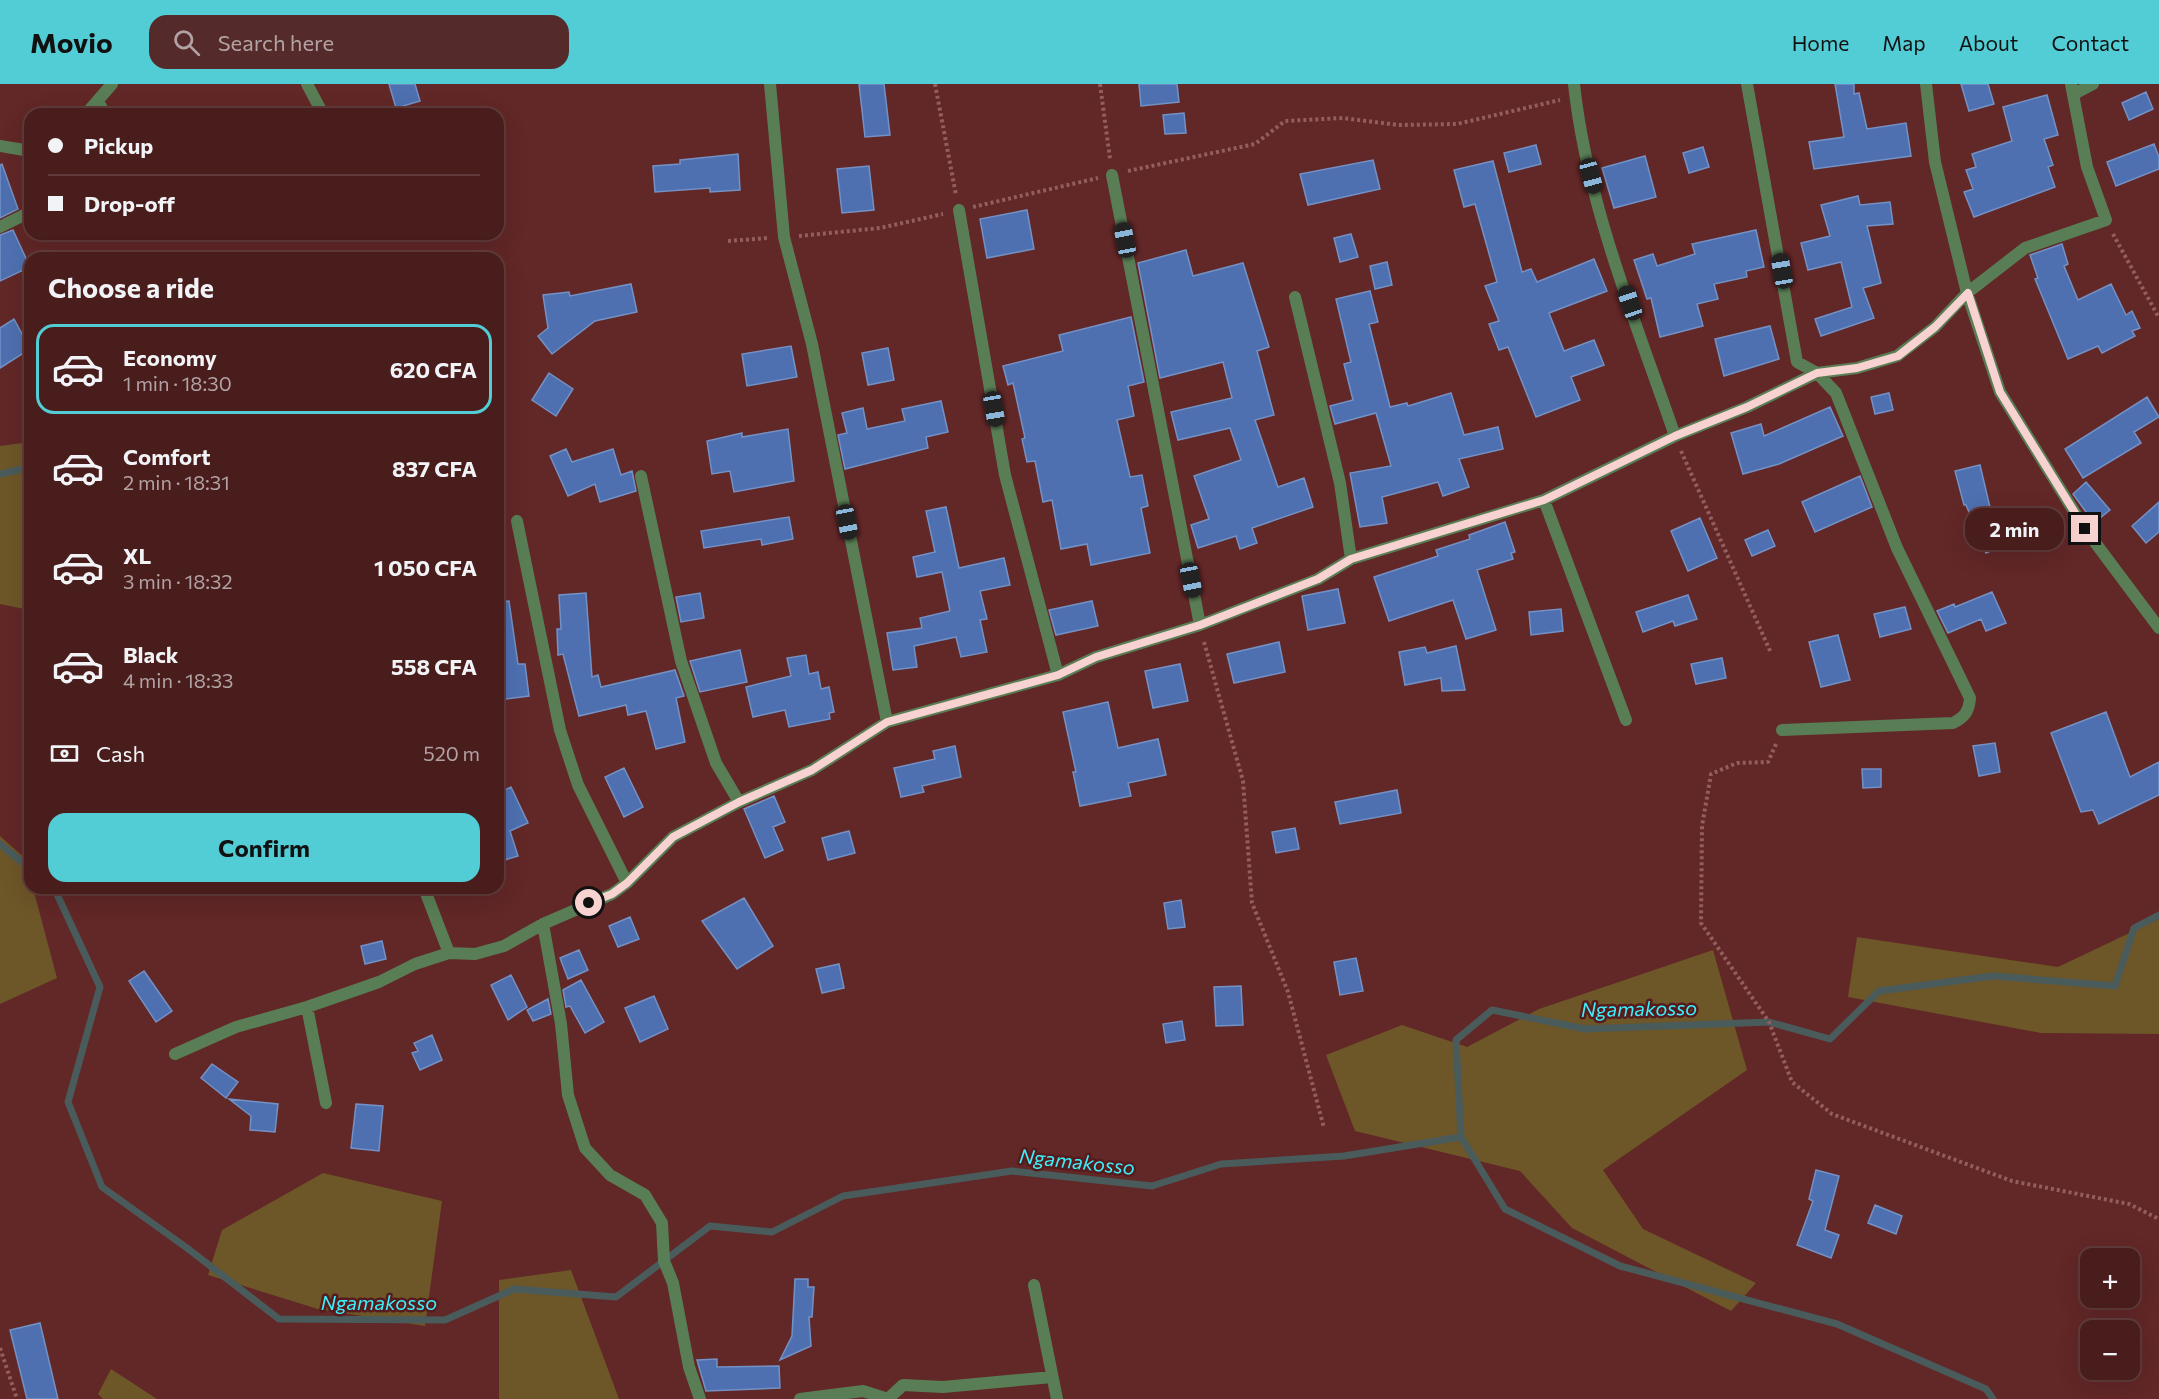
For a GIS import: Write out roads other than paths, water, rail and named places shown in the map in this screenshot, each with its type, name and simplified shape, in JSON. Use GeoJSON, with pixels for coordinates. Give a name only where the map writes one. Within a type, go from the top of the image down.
{"type":"FeatureCollection","features":[{"type":"Feature","properties":{"kind":"street"},"geometry":{"type":"LineString","coordinates":[[92,108],[112,84]]}},
{"type":"Feature","properties":{"kind":"street"},"geometry":{"type":"LineString","coordinates":[[307,84],[320,108]]}},
{"type":"Feature","properties":{"kind":"street"},"geometry":{"type":"LineString","coordinates":[[770,84],[784,237],[812,344],[887,722]]}},
{"type":"Feature","properties":{"kind":"street"},"geometry":{"type":"LineString","coordinates":[[1747,84],[1797,362],[1817,373],[1836,393],[1897,548],[1970,698],[1969,710],[1953,723],[1782,730]]}},
{"type":"Feature","properties":{"kind":"street"},"geometry":{"type":"LineString","coordinates":[[1926,84],[1935,162],[1968,293],[2000,392],[2085,529],[2159,628]]}},
{"type":"Feature","properties":{"kind":"street"},"geometry":{"type":"LineString","coordinates":[[175,1054],[236,1027],[307,1007],[379,982],[415,964],[449,953],[475,954],[504,946],[543,924],[612,894],[627,883],[673,837],[739,802],[812,770],[887,722],[1058,675],[1096,657],[1200,625],[1318,579],[1351,559],[1544,500],[1675,436],[1747,407],[1817,373],[1857,368],[1898,356],[1935,327],[1968,293],[2025,248],[2106,220],[2087,167],[2073,89],[2092,84]]}},
{"type":"Feature","properties":{"kind":"street"},"geometry":{"type":"LineString","coordinates":[[1575,90],[1586,158],[1599,210],[1675,436]]}},
{"type":"Feature","properties":{"kind":"street"},"geometry":{"type":"LineString","coordinates":[[98,101],[102,108]]}},
{"type":"Feature","properties":{"kind":"street"},"geometry":{"type":"LineString","coordinates":[[0,146],[24,150]]}},
{"type":"Feature","properties":{"kind":"street"},"geometry":{"type":"LineString","coordinates":[[1112,175],[1200,625]]}},
{"type":"Feature","properties":{"kind":"street"},"geometry":{"type":"LineString","coordinates":[[958,210],[1005,475],[1058,675]]}},
{"type":"Feature","properties":{"kind":"street"},"geometry":{"type":"LineString","coordinates":[[0,227],[24,215]]}},
{"type":"Feature","properties":{"kind":"street"},"geometry":{"type":"LineString","coordinates":[[1295,297],[1340,483],[1351,559]]}},
{"type":"Feature","properties":{"kind":"street"},"geometry":{"type":"LineString","coordinates":[[641,476],[681,661],[716,763],[739,802]]}},
{"type":"Feature","properties":{"kind":"street"},"geometry":{"type":"LineString","coordinates":[[1544,500],[1626,720]]}},
{"type":"Feature","properties":{"kind":"street"},"geometry":{"type":"LineString","coordinates":[[517,521],[560,730],[578,785],[627,883]]}},
{"type":"Feature","properties":{"kind":"street"},"geometry":{"type":"LineString","coordinates":[[426,894],[449,953]]}},
{"type":"Feature","properties":{"kind":"street"},"geometry":{"type":"LineString","coordinates":[[543,924],[561,1024],[568,1095],[585,1148],[610,1175],[645,1195],[662,1223],[664,1261],[673,1283],[689,1367],[700,1399]]}},
{"type":"Feature","properties":{"kind":"street"},"geometry":{"type":"LineString","coordinates":[[307,1007],[326,1103]]}},
{"type":"Feature","properties":{"kind":"street"},"geometry":{"type":"LineString","coordinates":[[1034,1285],[1057,1399]]}},
{"type":"Feature","properties":{"kind":"street"},"geometry":{"type":"LineString","coordinates":[[800,1399],[863,1391],[888,1399],[903,1385],[943,1387],[1052,1377]]}},
{"type":"Feature","properties":{"kind":"waterway"},"geometry":{"type":"LineString","coordinates":[[0,474],[24,468]]}},
{"type":"Feature","properties":{"kind":"waterway","name":"Ngamakosso"},"geometry":{"type":"LineString","coordinates":[[0,844],[24,864]]}},
{"type":"Feature","properties":{"kind":"waterway","name":"Ngamakosso"},"geometry":{"type":"LineString","coordinates":[[57,894],[100,987],[68,1102],[102,1187],[187,1248],[279,1319],[445,1320],[514,1289],[616,1297],[710,1226],[772,1232],[843,1196],[1012,1171],[1152,1186],[1221,1164],[1344,1156],[1461,1137],[1456,1040],[1492,1010],[1585,1029],[1769,1022],[1830,1039],[1879,991],[1993,976],[2115,986],[2134,928],[2159,915]]}},
{"type":"Feature","properties":{"kind":"waterway"},"geometry":{"type":"LineString","coordinates":[[1461,1137],[1505,1209],[1620,1266],[1837,1324],[1986,1389],[1993,1399]]}}]}
